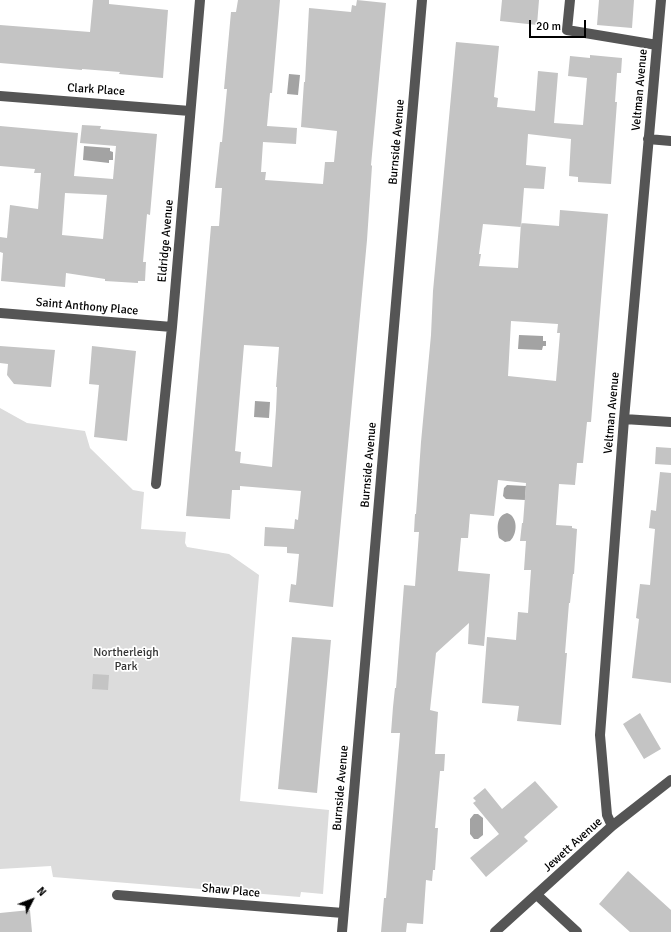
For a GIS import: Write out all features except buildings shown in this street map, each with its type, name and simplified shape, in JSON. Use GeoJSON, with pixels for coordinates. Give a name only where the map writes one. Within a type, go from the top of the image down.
{"type":"FeatureCollection","features":[{"type":"Feature","properties":{"kind":"street","name":"Eldridge Avenue"},"geometry":{"type":"LineString","coordinates":[[156,484],[172,327],[200,0]]}},
{"type":"Feature","properties":{"kind":"street","name":"Burnside Avenue"},"geometry":{"type":"LineString","coordinates":[[342,932],[422,0]]}},
{"type":"Feature","properties":{"kind":"street"},"geometry":{"type":"LineString","coordinates":[[570,0],[567,30],[657,45]]}},
{"type":"Feature","properties":{"kind":"street","name":"Veltman Avenue"},"geometry":{"type":"LineString","coordinates":[[612,826],[607,815],[600,735],[624,419],[661,0]]}},
{"type":"Feature","properties":{"kind":"street","name":"Clark Place"},"geometry":{"type":"LineString","coordinates":[[0,96],[190,111]]}},
{"type":"Feature","properties":{"kind":"street"},"geometry":{"type":"LineString","coordinates":[[648,139],[671,141]]}},
{"type":"Feature","properties":{"kind":"street","name":"Saint Anthony Place"},"geometry":{"type":"LineString","coordinates":[[0,313],[172,327]]}},
{"type":"Feature","properties":{"kind":"street"},"geometry":{"type":"LineString","coordinates":[[624,419],[671,422]]}},
{"type":"Feature","properties":{"kind":"street","name":"Jewett Avenue"},"geometry":{"type":"LineString","coordinates":[[495,932],[612,826],[671,780]]}},
{"type":"Feature","properties":{"kind":"street","name":"Shaw Place"},"geometry":{"type":"LineString","coordinates":[[117,895],[343,913]]}},
{"type":"Feature","properties":{"kind":"street"},"geometry":{"type":"LineString","coordinates":[[537,895],[577,932]]}},
{"type":"Feature","properties":{"kind":"green space","name":"Northerleigh Park"},"geometry":{"type":"Polygon","coordinates":[[[0,408],[27,423],[85,431],[90,448],[133,490],[144,492],[141,529],[186,532],[185,543],[187,547],[229,554],[259,575],[240,801],[329,810],[323,894],[301,892],[300,897],[53,877],[51,866],[0,869],[0,408]]]}},
{"type":"Feature","properties":{"kind":"shaded area"},"geometry":{"type":"Polygon","coordinates":[[[289,74],[300,75],[298,95],[287,94],[289,74]]]}},
{"type":"Feature","properties":{"kind":"shaded area"},"geometry":{"type":"Polygon","coordinates":[[[84,146],[110,148],[110,151],[113,152],[113,160],[109,160],[109,163],[83,160],[84,146]]]}},
{"type":"Feature","properties":{"kind":"shaded area"},"geometry":{"type":"Polygon","coordinates":[[[519,335],[543,336],[543,341],[546,341],[546,346],[543,346],[542,350],[518,349],[519,335]]]}},
{"type":"Feature","properties":{"kind":"shaded area"},"geometry":{"type":"Polygon","coordinates":[[[255,401],[270,402],[269,418],[254,417],[255,401]]]}},
{"type":"Feature","properties":{"kind":"shaded area"},"geometry":{"type":"Polygon","coordinates":[[[507,485],[526,486],[525,500],[506,499],[503,496],[504,488],[507,485]]]}},
{"type":"Feature","properties":{"kind":"shaded area"},"geometry":{"type":"Polygon","coordinates":[[[507,513],[511,515],[516,526],[513,538],[510,541],[505,542],[499,538],[498,523],[501,517],[507,513]]]}},
{"type":"Feature","properties":{"kind":"shaded area"},"geometry":{"type":"Polygon","coordinates":[[[474,814],[478,814],[483,818],[483,835],[478,839],[474,839],[470,834],[470,819],[474,814]]]}}]}
